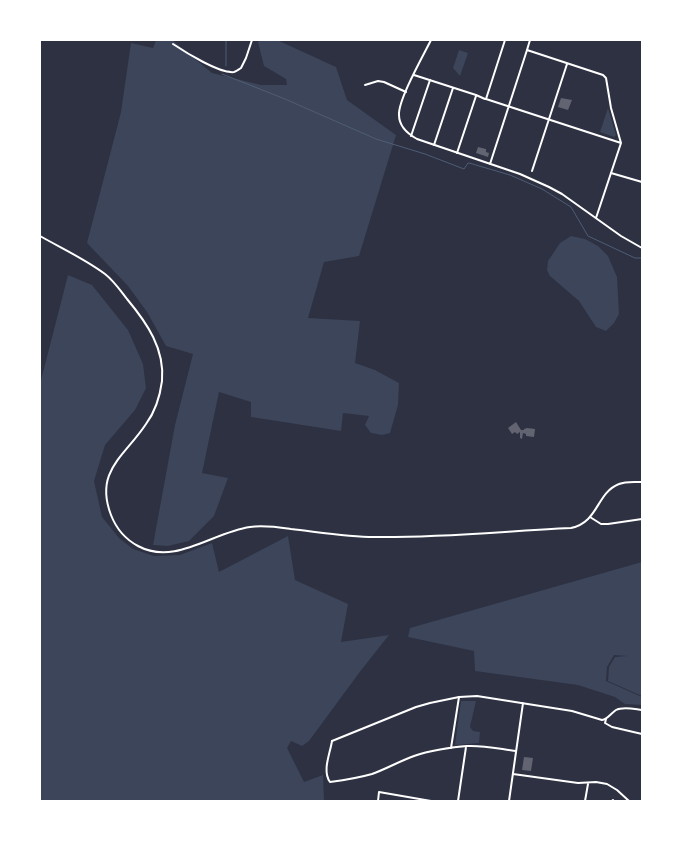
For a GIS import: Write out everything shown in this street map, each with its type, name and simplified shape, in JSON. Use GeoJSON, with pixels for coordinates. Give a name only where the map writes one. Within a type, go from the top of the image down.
{"type":"FeatureCollection","features":[{"type":"Feature","properties":{"kind":"street"},"geometry":{"type":"LineString","coordinates":[[173,44],[211,66],[232,72],[241,68],[252,40]]}},
{"type":"Feature","properties":{"kind":"street"},"geometry":{"type":"LineString","coordinates":[[431,40],[400,108],[399,118],[403,127],[412,136],[520,174],[549,187],[562,194],[636,246],[642,248]]}},
{"type":"Feature","properties":{"kind":"street"},"geometry":{"type":"LineString","coordinates":[[486,99],[505,40]]}},
{"type":"Feature","properties":{"kind":"street"},"geometry":{"type":"LineString","coordinates":[[490,164],[530,40]]}},
{"type":"Feature","properties":{"kind":"street"},"geometry":{"type":"LineString","coordinates":[[527,50],[605,76],[611,108],[621,143],[596,218]]}},
{"type":"Feature","properties":{"kind":"street"},"geometry":{"type":"LineString","coordinates":[[532,171],[567,63]]}},
{"type":"Feature","properties":{"kind":"street"},"geometry":{"type":"LineString","coordinates":[[414,75],[621,143]]}},
{"type":"Feature","properties":{"kind":"street"},"geometry":{"type":"LineString","coordinates":[[365,85],[378,80],[406,92]]}},
{"type":"Feature","properties":{"kind":"street"},"geometry":{"type":"LineString","coordinates":[[412,136],[430,80]]}},
{"type":"Feature","properties":{"kind":"street"},"geometry":{"type":"LineString","coordinates":[[434,145],[453,87]]}},
{"type":"Feature","properties":{"kind":"street"},"geometry":{"type":"LineString","coordinates":[[457,153],[476,95]]}},
{"type":"Feature","properties":{"kind":"street"},"geometry":{"type":"LineString","coordinates":[[611,172],[642,182]]}},
{"type":"Feature","properties":{"kind":"street"},"geometry":{"type":"LineString","coordinates":[[40,236],[90,264],[110,278],[143,319],[159,350],[162,382],[155,407],[147,424],[117,459],[112,468],[106,494],[113,522],[126,537],[139,546],[155,552],[175,551],[237,530],[259,526],[372,537],[408,537],[571,528],[580,526],[590,517],[614,486],[625,482],[642,482]]}},
{"type":"Feature","properties":{"kind":"street"},"geometry":{"type":"LineString","coordinates":[[590,517],[601,524],[642,519]]}},
{"type":"Feature","properties":{"kind":"street"},"geometry":{"type":"LineString","coordinates":[[516,751],[482,746],[451,748],[415,756],[361,777],[330,782],[326,769],[332,741],[416,707],[459,697],[477,696],[523,703],[572,711],[602,720],[619,709],[642,710]]}},
{"type":"Feature","properties":{"kind":"street"},"geometry":{"type":"LineString","coordinates":[[451,748],[459,697]]}},
{"type":"Feature","properties":{"kind":"street"},"geometry":{"type":"LineString","coordinates":[[509,801],[523,703]]}},
{"type":"Feature","properties":{"kind":"street"},"geometry":{"type":"LineString","coordinates":[[606,719],[605,723],[612,727],[642,734]]}},
{"type":"Feature","properties":{"kind":"street"},"geometry":{"type":"LineString","coordinates":[[458,801],[466,746]]}},
{"type":"Feature","properties":{"kind":"street"},"geometry":{"type":"LineString","coordinates":[[513,774],[578,783],[588,784],[596,782],[607,784],[629,801]]}},
{"type":"Feature","properties":{"kind":"street"},"geometry":{"type":"LineString","coordinates":[[585,801],[588,784]]}},
{"type":"Feature","properties":{"kind":"street"},"geometry":{"type":"LineString","coordinates":[[378,801],[379,792],[431,801]]}},
{"type":"Feature","properties":{"kind":"shaded area"},"geometry":{"type":"Polygon","coordinates":[[[156,40],[172,40],[212,73],[261,85],[287,85],[286,79],[264,66],[258,42],[261,40],[277,40],[336,67],[347,100],[396,135],[359,256],[324,262],[308,318],[360,321],[355,363],[375,370],[399,383],[398,405],[390,433],[382,435],[371,433],[365,425],[369,416],[343,413],[341,431],[251,417],[251,402],[219,392],[202,473],[228,478],[214,516],[189,541],[168,546],[153,545],[175,425],[193,354],[166,346],[147,312],[128,286],[87,243],[121,112],[131,43],[153,48],[156,40]]]}},
{"type":"Feature","properties":{"kind":"shaded area"},"geometry":{"type":"Polygon","coordinates":[[[459,50],[468,53],[460,76],[453,68],[459,50]]]}},
{"type":"Feature","properties":{"kind":"shaded area"},"geometry":{"type":"Polygon","coordinates":[[[608,108],[616,135],[614,137],[600,132],[608,108]]]}},
{"type":"Feature","properties":{"kind":"shaded area"},"geometry":{"type":"Polygon","coordinates":[[[571,236],[585,239],[598,246],[608,256],[617,277],[619,314],[606,331],[596,327],[579,301],[550,276],[547,270],[548,261],[560,243],[571,236]]]}},
{"type":"Feature","properties":{"kind":"shaded area"},"geometry":{"type":"Polygon","coordinates":[[[68,275],[92,285],[128,330],[143,364],[146,388],[135,410],[105,445],[94,481],[102,517],[119,538],[133,549],[154,556],[180,555],[212,543],[219,572],[288,536],[295,580],[348,604],[341,642],[389,635],[309,741],[302,746],[291,741],[287,748],[304,782],[323,775],[324,801],[40,801],[40,384],[68,275]]]}},
{"type":"Feature","properties":{"kind":"shaded area"},"geometry":{"type":"Polygon","coordinates":[[[642,562],[642,696],[608,681],[609,667],[615,657],[627,656],[614,655],[607,667],[606,681],[642,697],[642,705],[625,704],[615,697],[578,685],[475,671],[474,651],[408,637],[410,628],[642,562]]]}},
{"type":"Feature","properties":{"kind":"shaded area"},"geometry":{"type":"Polygon","coordinates":[[[461,701],[476,701],[470,727],[473,731],[480,732],[479,743],[455,745],[461,701]]]}},
{"type":"Feature","properties":{"kind":"building"},"geometry":{"type":"Polygon","coordinates":[[[561,98],[572,100],[568,110],[558,107],[561,98]]]}},
{"type":"Feature","properties":{"kind":"building"},"geometry":{"type":"Polygon","coordinates":[[[478,147],[486,149],[486,152],[489,153],[488,157],[476,153],[478,147]]]}},
{"type":"Feature","properties":{"kind":"building"},"geometry":{"type":"Polygon","coordinates":[[[516,422],[521,430],[527,428],[535,429],[534,437],[526,436],[523,433],[522,439],[520,438],[520,432],[512,434],[508,428],[516,422]]]}},
{"type":"Feature","properties":{"kind":"building"},"geometry":{"type":"Polygon","coordinates":[[[524,757],[533,758],[531,771],[522,770],[524,757]]]}},
{"type":"Feature","properties":{"kind":"waterway"},"geometry":{"type":"LineString","coordinates":[[226,40],[226,66]]}},
{"type":"Feature","properties":{"kind":"waterway"},"geometry":{"type":"LineString","coordinates":[[222,74],[376,139],[425,154],[464,169],[469,163],[510,175],[542,189],[571,207],[588,236],[635,258],[642,258]]}}]}
